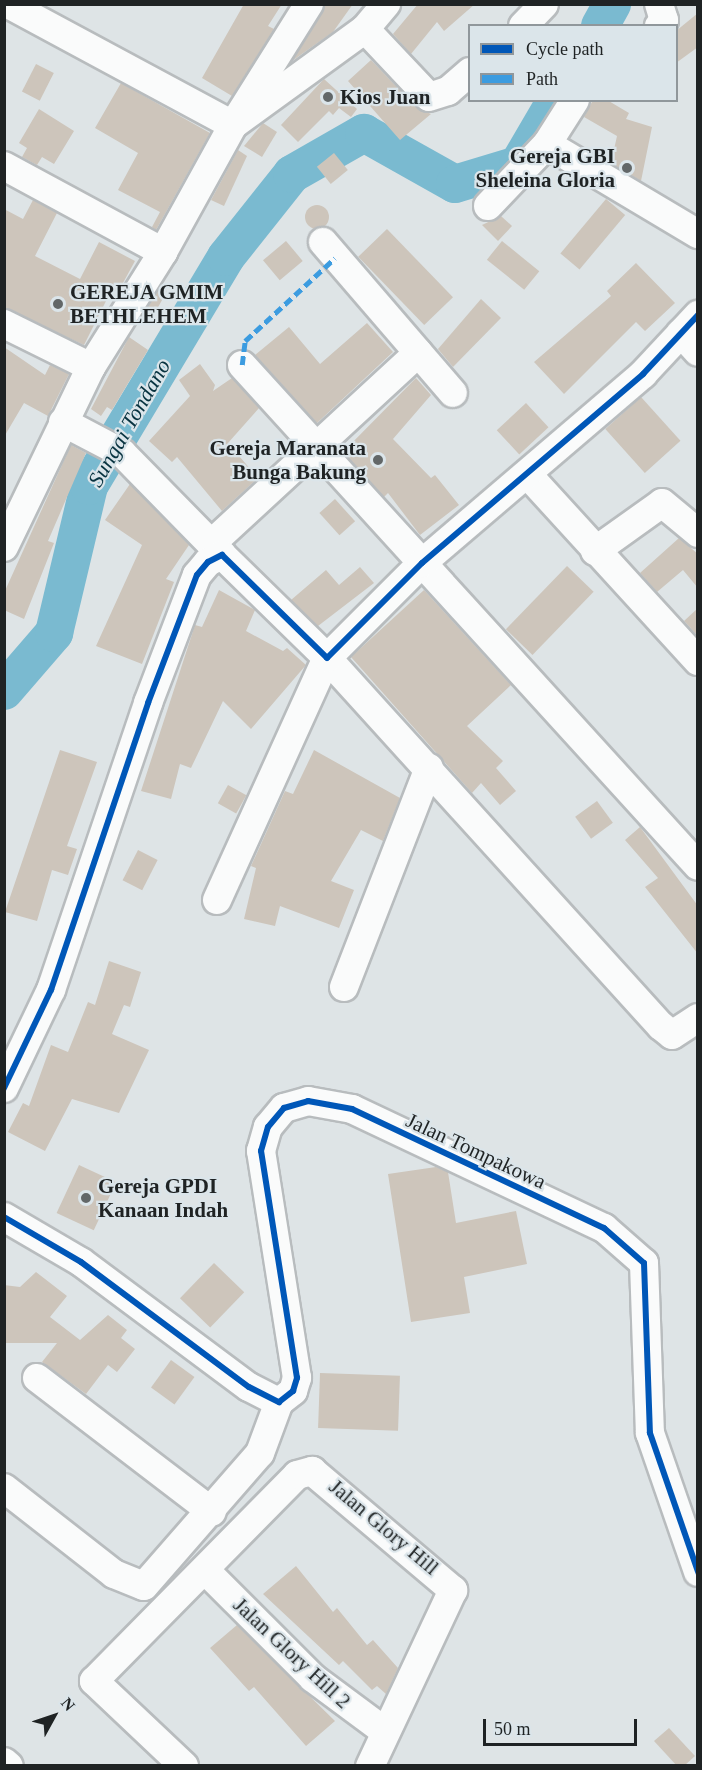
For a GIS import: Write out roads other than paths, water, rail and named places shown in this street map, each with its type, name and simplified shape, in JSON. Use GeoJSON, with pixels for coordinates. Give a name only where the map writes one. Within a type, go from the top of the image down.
{"type":"FeatureCollection","features":[{"type":"Feature","properties":{"kind":"street"},"geometry":{"type":"LineString","coordinates":[[8,4],[233,125]]}},
{"type":"Feature","properties":{"kind":"street"},"geometry":{"type":"LineString","coordinates":[[4,547],[14,493],[74,427],[91,367],[163,252],[233,125],[309,4]]}},
{"type":"Feature","properties":{"kind":"street"},"geometry":{"type":"LineString","coordinates":[[233,125],[365,29],[386,4]]}},
{"type":"Feature","properties":{"kind":"street"},"geometry":{"type":"LineString","coordinates":[[525,24],[544,4]]}},
{"type":"Feature","properties":{"kind":"street"},"geometry":{"type":"LineString","coordinates":[[659,4],[664,20],[661,24]]}},
{"type":"Feature","properties":{"kind":"street"},"geometry":{"type":"LineString","coordinates":[[365,29],[429,97],[448,91],[468,74]]}},
{"type":"Feature","properties":{"kind":"street"},"geometry":{"type":"LineString","coordinates":[[488,206],[547,144],[574,102]]}},
{"type":"Feature","properties":{"kind":"street"},"geometry":{"type":"LineString","coordinates":[[547,144],[698,234]]}},
{"type":"Feature","properties":{"kind":"street"},"geometry":{"type":"LineString","coordinates":[[4,166],[163,252]]}},
{"type":"Feature","properties":{"kind":"street"},"geometry":{"type":"LineString","coordinates":[[323,242],[453,393]]}},
{"type":"Feature","properties":{"kind":"street"},"geometry":{"type":"LineString","coordinates":[[4,324],[91,367]]}},
{"type":"Feature","properties":{"kind":"street"},"geometry":{"type":"LineString","coordinates":[[217,900],[327,658],[422,563],[692,333]]}},
{"type":"Feature","properties":{"kind":"street"},"geometry":{"type":"LineString","coordinates":[[4,1088],[51,990],[197,574],[311,447],[418,353]]}},
{"type":"Feature","properties":{"kind":"street"},"geometry":{"type":"LineString","coordinates":[[242,365],[311,447],[422,563],[698,866]]}},
{"type":"Feature","properties":{"kind":"street"},"geometry":{"type":"LineString","coordinates":[[74,427],[122,453],[327,658],[661,1026],[672,1035],[698,1018]]}},
{"type":"Feature","properties":{"kind":"street"},"geometry":{"type":"LineString","coordinates":[[528,475],[595,551],[698,661]]}},
{"type":"Feature","properties":{"kind":"street"},"geometry":{"type":"LineString","coordinates":[[595,551],[662,503],[698,533]]}},
{"type":"Feature","properties":{"kind":"street"},"geometry":{"type":"LineString","coordinates":[[344,987],[429,768]]}},
{"type":"Feature","properties":{"kind":"street","name":"Jalan Tompakowa"},"geometry":{"type":"LineString","coordinates":[[4,1488],[138,1587],[212,1512],[260,1453],[279,1402],[293,1391],[297,1378],[262,1142],[284,1108],[308,1101],[340,1105],[604,1228],[637,1252],[646,1273],[650,1433],[698,1572]]}},
{"type":"Feature","properties":{"kind":"street"},"geometry":{"type":"LineString","coordinates":[[4,1217],[81,1262],[249,1387],[279,1402]]}},
{"type":"Feature","properties":{"kind":"street"},"geometry":{"type":"LineString","coordinates":[[37,1378],[212,1512]]}},
{"type":"Feature","properties":{"kind":"street","name":"Jalan Glory Hill"},"geometry":{"type":"LineString","coordinates":[[184,1766],[94,1681],[206,1571],[297,1475],[312,1471],[443,1577],[453,1592],[383,1730],[370,1766]]}},
{"type":"Feature","properties":{"kind":"street","name":"Jalan Glory Hill 2"},"geometry":{"type":"LineString","coordinates":[[206,1571],[313,1678],[383,1730]]}},
{"type":"Feature","properties":{"kind":"street"},"geometry":{"type":"LineString","coordinates":[[4,1762],[9,1766]]}},
{"type":"Feature","properties":{"kind":"waterway","name":"Sungai Tondano"},"geometry":{"type":"LineString","coordinates":[[601,24],[612,4]]}},
{"type":"Feature","properties":{"kind":"waterway","name":"Sungai Tondano"},"geometry":{"type":"LineString","coordinates":[[4,691],[54,633],[89,486],[226,257],[292,174],[364,133],[455,184],[518,165],[555,102]]}},
{"type":"Feature","properties":{"kind":"place","name":"Kios Juan"},"geometry":{"type":"Point","coordinates":[328,97]}},
{"type":"Feature","properties":{"kind":"place","name":"Gereja GBI Sheleina Gloria"},"geometry":{"type":"Point","coordinates":[627,168]}},
{"type":"Feature","properties":{"kind":"place","name":"GEREJA GMIM BETHLEHEM"},"geometry":{"type":"Point","coordinates":[58,304]}},
{"type":"Feature","properties":{"kind":"place","name":"Gereja Maranata Bunga Bakung"},"geometry":{"type":"Point","coordinates":[378,460]}},
{"type":"Feature","properties":{"kind":"place","name":"Gereja GPDI Kanaan Indah"},"geometry":{"type":"Point","coordinates":[86,1198]}}]}
